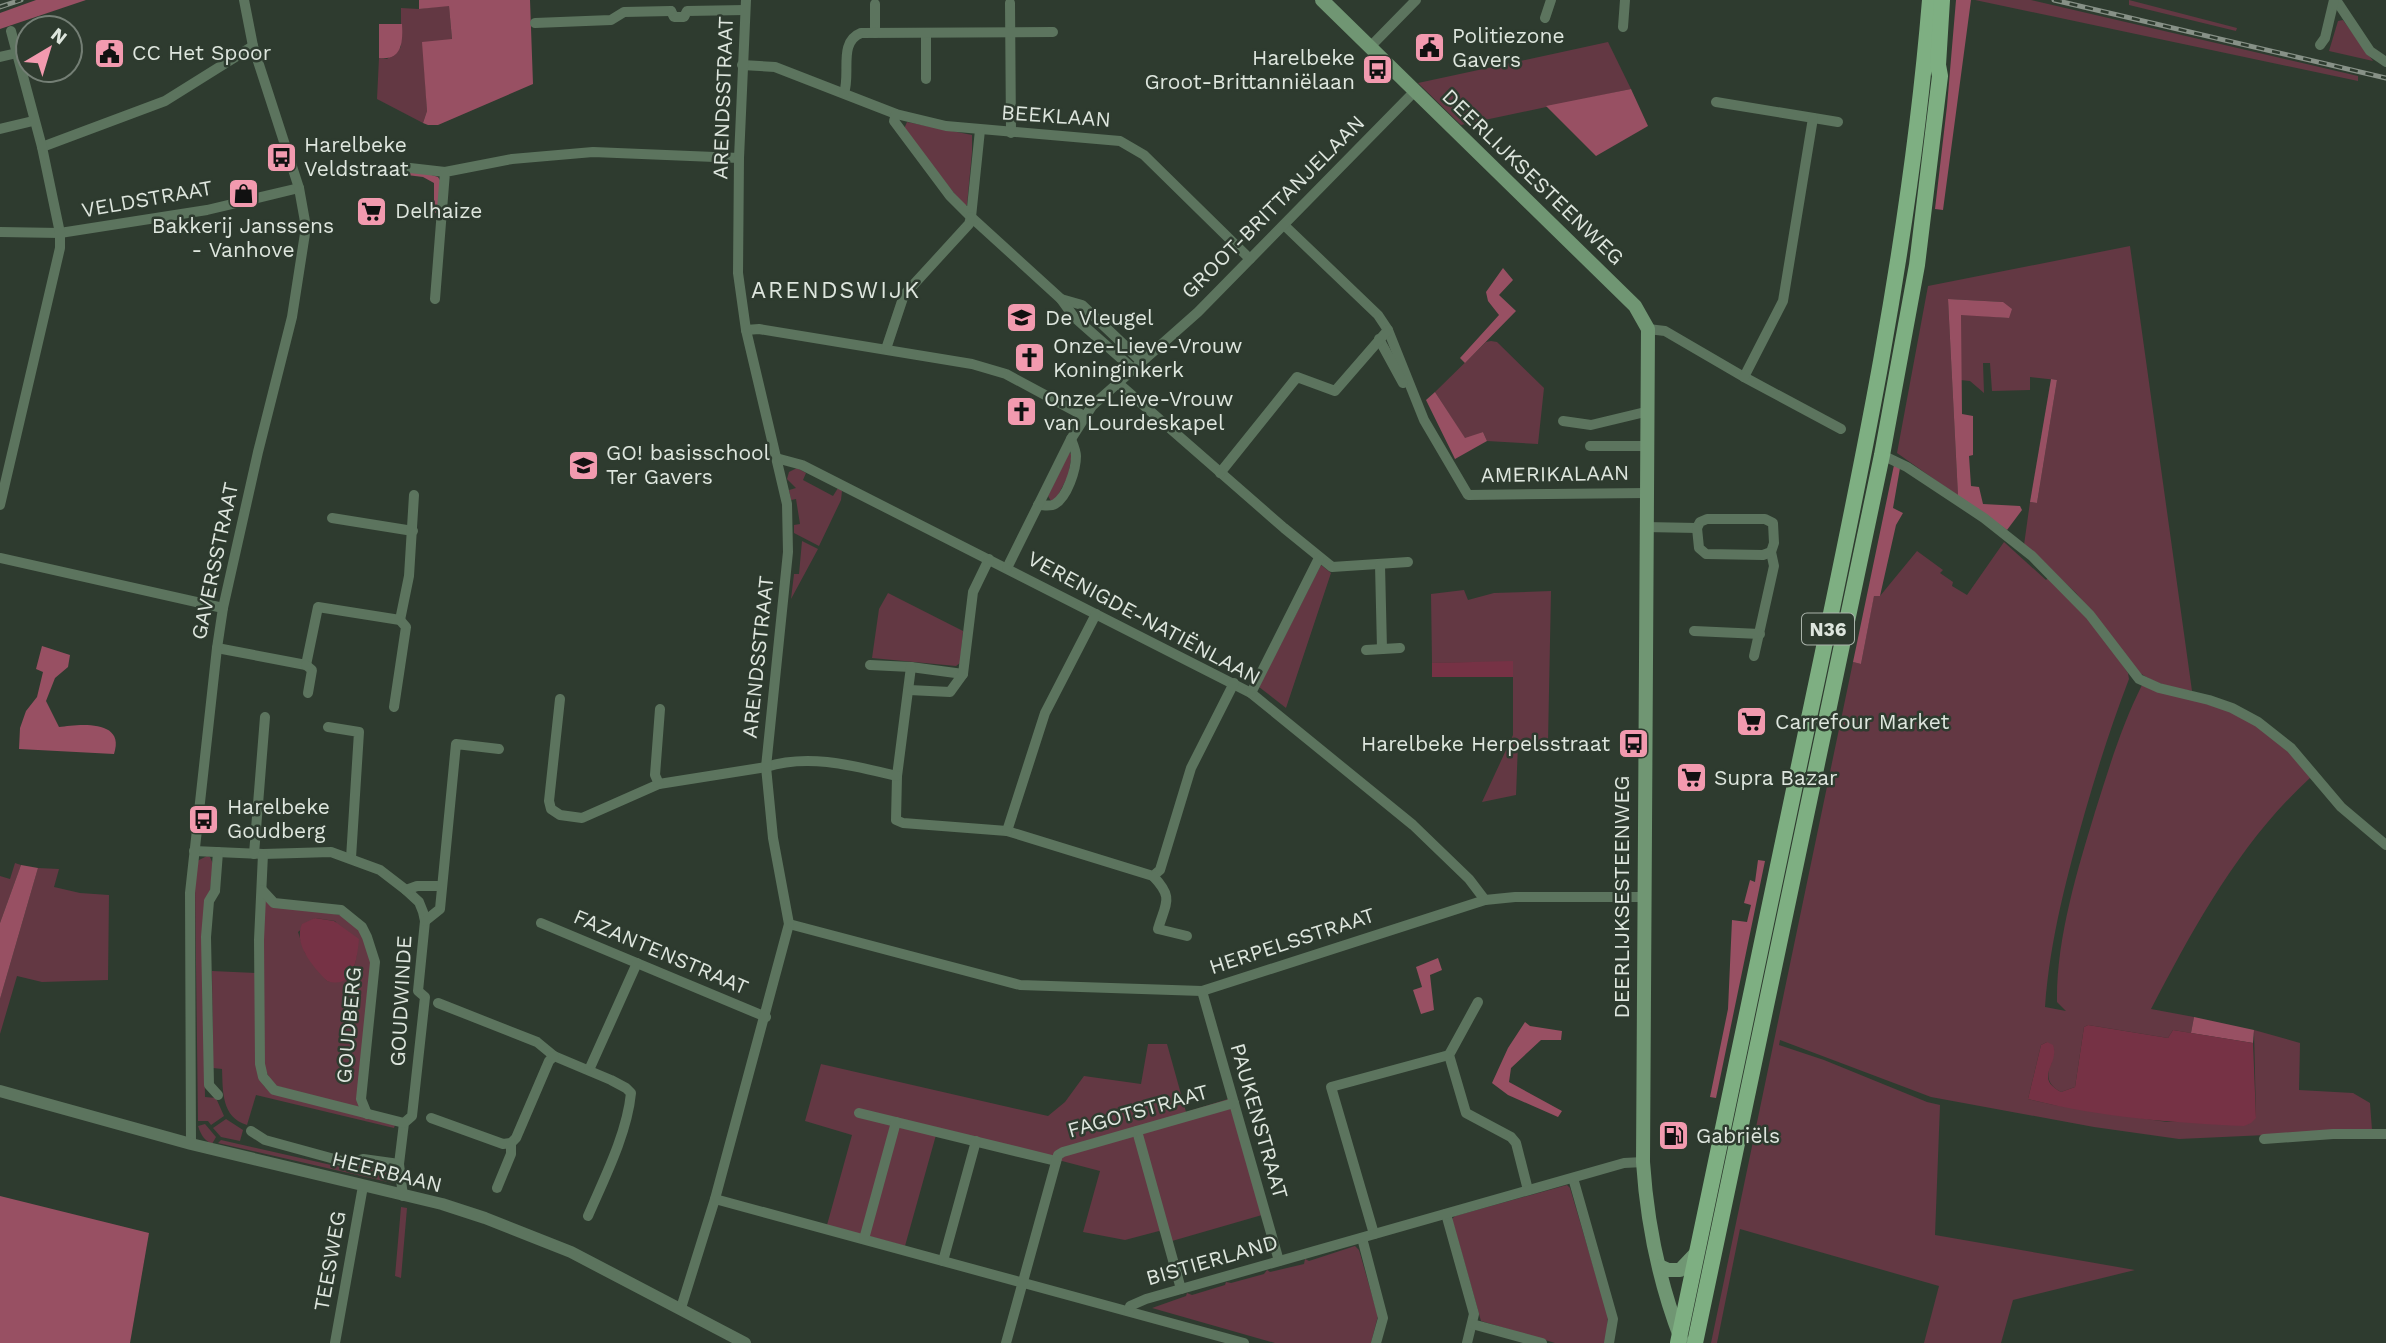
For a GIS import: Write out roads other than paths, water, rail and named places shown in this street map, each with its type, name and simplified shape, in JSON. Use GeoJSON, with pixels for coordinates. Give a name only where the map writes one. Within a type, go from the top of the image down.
{"type":"FeatureCollection","features":[{"type":"Feature","properties":{"kind":"main road","name":"DEERLIJKSESTEENWEG"},"geometry":{"type":"LineString","coordinates":[[1322,0],[1635,306],[1648,329],[1643,1161],[1651,1232],[1680,1340]]}},
{"type":"Feature","properties":{"kind":"main road","name":"N36"},"geometry":{"type":"LineString","coordinates":[[1680,1340],[1884,355],[1912,179],[1930,0]]}},
{"type":"Feature","properties":{"kind":"main road","name":"N36"},"geometry":{"type":"LineString","coordinates":[[1695,1343],[1882,455],[1917,265],[1940,76],[1938,65],[1942,0]]}},
{"type":"Feature","properties":{"kind":"main road"},"geometry":{"type":"LineString","coordinates":[[1940,76],[1944,66],[1949,0]]}},
{"type":"Feature","properties":{"kind":"main road"},"geometry":{"type":"LineString","coordinates":[[1659,1266],[1668,1270],[1680,1270],[1698,1250]]}},
{"type":"Feature","properties":{"kind":"street","name":"GAVERSSTRAAT"},"geometry":{"type":"LineString","coordinates":[[191,1143],[190,893],[217,648],[223,608],[292,317],[306,228],[299,188],[253,46],[244,0]]}},
{"type":"Feature","properties":{"kind":"street"},"geometry":{"type":"LineString","coordinates":[[1370,47],[1416,0]]}},
{"type":"Feature","properties":{"kind":"street"},"geometry":{"type":"LineString","coordinates":[[1545,18],[1551,0]]}},
{"type":"Feature","properties":{"kind":"street"},"geometry":{"type":"LineString","coordinates":[[1623,27],[1625,0]]}},
{"type":"Feature","properties":{"kind":"street"},"geometry":{"type":"LineString","coordinates":[[2320,45],[2325,38],[2335,0]]}},
{"type":"Feature","properties":{"kind":"street"},"geometry":{"type":"LineString","coordinates":[[2335,0],[2370,51],[2386,62]]}},
{"type":"Feature","properties":{"kind":"street"},"geometry":{"type":"LineString","coordinates":[[1010,3],[1012,133]]}},
{"type":"Feature","properties":{"kind":"street"},"geometry":{"type":"LineString","coordinates":[[875,4],[875,33]]}},
{"type":"Feature","properties":{"kind":"street"},"geometry":{"type":"LineString","coordinates":[[535,23],[611,20],[624,12],[671,11],[678,19],[684,17],[687,11],[746,5]]}},
{"type":"Feature","properties":{"kind":"street","name":"ARENDSSTRAAT"},"geometry":{"type":"LineString","coordinates":[[681,1308],[715,1199],[789,924],[773,838],[766,767],[789,532],[787,504],[746,330],[738,273],[739,158],[746,5]]}},
{"type":"Feature","properties":{"kind":"street"},"geometry":{"type":"LineString","coordinates":[[11,31],[14,42]]}},
{"type":"Feature","properties":{"kind":"street"},"geometry":{"type":"LineString","coordinates":[[844,93],[847,85],[847,46],[853,36],[861,33],[1053,32]]}},
{"type":"Feature","properties":{"kind":"street"},"geometry":{"type":"LineString","coordinates":[[926,33],[926,79]]}},
{"type":"Feature","properties":{"kind":"street"},"geometry":{"type":"LineString","coordinates":[[42,147],[165,101],[253,46]]}},
{"type":"Feature","properties":{"kind":"street","name":"BEEKLAAN"},"geometry":{"type":"LineString","coordinates":[[742,65],[775,67],[896,114],[946,126],[1120,141],[1133,146],[1250,259]]}},
{"type":"Feature","properties":{"kind":"street"},"geometry":{"type":"LineString","coordinates":[[0,505],[60,248],[60,233],[42,147],[24,84]]}},
{"type":"Feature","properties":{"kind":"street","name":"GROOT-BRITTANJELAAN"},"geometry":{"type":"LineString","coordinates":[[1007,568],[1084,416],[1198,312],[1415,91]]}},
{"type":"Feature","properties":{"kind":"street"},"geometry":{"type":"LineString","coordinates":[[1716,102],[1839,122]]}},
{"type":"Feature","properties":{"kind":"street"},"geometry":{"type":"LineString","coordinates":[[896,114],[894,121],[950,196],[1061,299],[1082,305],[1137,365]]}},
{"type":"Feature","properties":{"kind":"street"},"geometry":{"type":"LineString","coordinates":[[1744,377],[1783,301],[1813,118]]}},
{"type":"Feature","properties":{"kind":"street"},"geometry":{"type":"LineString","coordinates":[[0,129],[33,121]]}},
{"type":"Feature","properties":{"kind":"street","name":"BEEKLAAN"},"geometry":{"type":"LineString","coordinates":[[971,217],[980,130]]}},
{"type":"Feature","properties":{"kind":"street"},"geometry":{"type":"LineString","coordinates":[[410,168],[445,172],[512,159],[593,152],[739,158]]}},
{"type":"Feature","properties":{"kind":"street"},"geometry":{"type":"LineString","coordinates":[[435,299],[445,172]]}},
{"type":"Feature","properties":{"kind":"street","name":"VELDSTRAAT"},"geometry":{"type":"LineString","coordinates":[[0,233],[60,233],[207,210],[299,188]]}},
{"type":"Feature","properties":{"kind":"street"},"geometry":{"type":"LineString","coordinates":[[886,349],[904,295],[969,224],[971,217]]}},
{"type":"Feature","properties":{"kind":"street","name":"AMERIKALAAN"},"geometry":{"type":"LineString","coordinates":[[1283,225],[1378,315],[1388,330],[1424,420]]}},
{"type":"Feature","properties":{"kind":"street"},"geometry":{"type":"LineString","coordinates":[[746,330],[759,329],[972,364],[1006,374],[1084,416]]}},
{"type":"Feature","properties":{"kind":"street"},"geometry":{"type":"LineString","coordinates":[[1648,329],[1665,331],[1841,429]]}},
{"type":"Feature","properties":{"kind":"street"},"geometry":{"type":"LineString","coordinates":[[1220,473],[1297,377],[1335,391],[1388,330]]}},
{"type":"Feature","properties":{"kind":"street","name":"AMERIKALAAN"},"geometry":{"type":"LineString","coordinates":[[1379,339],[1468,495],[1646,493]]}},
{"type":"Feature","properties":{"kind":"street"},"geometry":{"type":"LineString","coordinates":[[1118,383],[1332,567],[1408,562]]}},
{"type":"Feature","properties":{"kind":"street"},"geometry":{"type":"LineString","coordinates":[[1563,421],[1591,425],[1647,413]]}},
{"type":"Feature","properties":{"kind":"street"},"geometry":{"type":"LineString","coordinates":[[1038,505],[1051,506],[1057,503],[1070,481],[1076,456],[1071,439]]}},
{"type":"Feature","properties":{"kind":"street"},"geometry":{"type":"LineString","coordinates":[[1590,446],[1646,446]]}},
{"type":"Feature","properties":{"kind":"street"},"geometry":{"type":"LineString","coordinates":[[1882,455],[1907,467],[2010,537],[2090,615],[2139,678],[2159,688],[2232,708],[2258,722],[2291,748],[2341,807],[2386,845]]}},
{"type":"Feature","properties":{"kind":"street","name":"VERENIGDE-NATIËNLAAN"},"geometry":{"type":"LineString","coordinates":[[776,458],[802,465],[1251,693],[1413,825],[1469,879],[1485,900]]}},
{"type":"Feature","properties":{"kind":"street"},"geometry":{"type":"LineString","coordinates":[[400,620],[409,576],[414,495]]}},
{"type":"Feature","properties":{"kind":"street"},"geometry":{"type":"LineString","coordinates":[[332,518],[413,531]]}},
{"type":"Feature","properties":{"kind":"street"},"geometry":{"type":"LineString","coordinates":[[1754,656],[1774,566],[1774,527],[1768,520],[1707,519],[1700,522],[1697,528],[1699,548],[1706,554],[1765,555],[1772,552]]}},
{"type":"Feature","properties":{"kind":"street"},"geometry":{"type":"LineString","coordinates":[[1645,527],[1697,528]]}},
{"type":"Feature","properties":{"kind":"street"},"geometry":{"type":"LineString","coordinates":[[0,558],[223,608]]}},
{"type":"Feature","properties":{"kind":"street"},"geometry":{"type":"LineString","coordinates":[[1251,693],[1319,558]]}},
{"type":"Feature","properties":{"kind":"street"},"geometry":{"type":"LineString","coordinates":[[909,690],[950,692],[963,674],[974,592],[989,559]]}},
{"type":"Feature","properties":{"kind":"street"},"geometry":{"type":"LineString","coordinates":[[1380,565],[1382,649]]}},
{"type":"Feature","properties":{"kind":"street"},"geometry":{"type":"LineString","coordinates":[[306,665],[318,607],[400,620],[406,627],[394,707]]}},
{"type":"Feature","properties":{"kind":"street"},"geometry":{"type":"LineString","coordinates":[[1007,831],[1045,713],[1096,614]]}},
{"type":"Feature","properties":{"kind":"street"},"geometry":{"type":"LineString","coordinates":[[1694,631],[1760,634]]}},
{"type":"Feature","properties":{"kind":"street"},"geometry":{"type":"LineString","coordinates":[[217,648],[306,665],[312,670],[308,693]]}},
{"type":"Feature","properties":{"kind":"street"},"geometry":{"type":"LineString","coordinates":[[1366,650],[1400,648]]}},
{"type":"Feature","properties":{"kind":"street"},"geometry":{"type":"LineString","coordinates":[[870,665],[963,674]]}},
{"type":"Feature","properties":{"kind":"street"},"geometry":{"type":"LineString","coordinates":[[911,667],[897,776],[896,820],[903,823],[1007,831],[1153,876],[1166,891],[1167,897],[1158,929],[1186,936]]}},
{"type":"Feature","properties":{"kind":"street"},"geometry":{"type":"LineString","coordinates":[[1153,876],[1160,870],[1191,768],[1234,683]]}},
{"type":"Feature","properties":{"kind":"street"},"geometry":{"type":"LineString","coordinates":[[560,699],[549,800],[551,809],[560,815],[582,818],[659,784],[779,763],[835,761],[897,776]]}},
{"type":"Feature","properties":{"kind":"street"},"geometry":{"type":"LineString","coordinates":[[659,784],[655,775],[660,709]]}},
{"type":"Feature","properties":{"kind":"street","name":"GOUDBERG"},"geometry":{"type":"LineString","coordinates":[[265,717],[258,854],[262,890],[259,940],[260,1064],[263,1077],[274,1090],[404,1123]]}},
{"type":"Feature","properties":{"kind":"street"},"geometry":{"type":"LineString","coordinates":[[328,727],[359,732],[351,858]]}},
{"type":"Feature","properties":{"kind":"street","name":"GOUDWINDE"},"geometry":{"type":"LineString","coordinates":[[425,921],[440,909],[456,744],[499,749]]}},
{"type":"Feature","properties":{"kind":"street"},"geometry":{"type":"LineString","coordinates":[[194,851],[258,854],[331,852],[380,870],[406,890],[416,886],[442,886]]}},
{"type":"Feature","properties":{"kind":"street"},"geometry":{"type":"LineString","coordinates":[[218,852],[215,891],[208,901],[206,937],[209,1085],[218,1095]]}},
{"type":"Feature","properties":{"kind":"street","name":"GOUDBERG"},"geometry":{"type":"LineString","coordinates":[[262,890],[274,903],[341,910],[362,927],[367,937],[375,962],[361,1099],[367,1114]]}},
{"type":"Feature","properties":{"kind":"street","name":"GOUDWINDE"},"geometry":{"type":"LineString","coordinates":[[403,1196],[399,1164],[404,1123],[412,1116],[425,997],[418,991],[425,921],[419,902],[406,890]]}},
{"type":"Feature","properties":{"kind":"street","name":"HERPELSSTRAAT"},"geometry":{"type":"LineString","coordinates":[[789,924],[1020,985],[1202,991],[1485,900],[1515,897],[1643,897]]}},
{"type":"Feature","properties":{"kind":"street","name":"FAZANTENSTRAAT"},"geometry":{"type":"LineString","coordinates":[[541,923],[765,1017]]}},
{"type":"Feature","properties":{"kind":"street"},"geometry":{"type":"LineString","coordinates":[[589,1070],[637,963]]}},
{"type":"Feature","properties":{"kind":"street","name":"PAUKENSTRAAT"},"geometry":{"type":"LineString","coordinates":[[1202,991],[1279,1261]]}},
{"type":"Feature","properties":{"kind":"street"},"geometry":{"type":"LineString","coordinates":[[1478,1002],[1449,1055],[1466,1113],[1511,1137],[1516,1143],[1528,1190]]}},
{"type":"Feature","properties":{"kind":"street"},"geometry":{"type":"LineString","coordinates":[[438,1003],[537,1042],[554,1056],[589,1070],[631,1093],[610,1164],[588,1216]]}},
{"type":"Feature","properties":{"kind":"street"},"geometry":{"type":"LineString","coordinates":[[1374,1234],[1331,1087],[1449,1055]]}},
{"type":"Feature","properties":{"kind":"street"},"geometry":{"type":"LineString","coordinates":[[432,1118],[503,1144],[511,1143],[516,1138],[549,1061],[554,1056]]}},
{"type":"Feature","properties":{"kind":"street","name":"HEERBAAN"},"geometry":{"type":"LineString","coordinates":[[0,1091],[191,1143],[442,1204],[526,1233],[571,1252],[745,1343]]}},
{"type":"Feature","properties":{"kind":"street","name":"FAGOTSTRAAT"},"geometry":{"type":"LineString","coordinates":[[1006,1343],[1056,1161],[1063,1152],[1234,1103]]}},
{"type":"Feature","properties":{"kind":"street"},"geometry":{"type":"LineString","coordinates":[[859,1113],[1056,1161]]}},
{"type":"Feature","properties":{"kind":"street"},"geometry":{"type":"LineString","coordinates":[[864,1239],[896,1122]]}},
{"type":"Feature","properties":{"kind":"street"},"geometry":{"type":"LineString","coordinates":[[251,1131],[265,1140],[349,1163],[363,1159],[399,1164]]}},
{"type":"Feature","properties":{"kind":"street"},"geometry":{"type":"LineString","coordinates":[[1137,1131],[1181,1289]]}},
{"type":"Feature","properties":{"kind":"street"},"geometry":{"type":"LineString","coordinates":[[2264,1139],[2333,1134],[2386,1134]]}},
{"type":"Feature","properties":{"kind":"street"},"geometry":{"type":"LineString","coordinates":[[943,1261],[976,1141]]}},
{"type":"Feature","properties":{"kind":"street"},"geometry":{"type":"LineString","coordinates":[[497,1188],[511,1154],[511,1143]]}},
{"type":"Feature","properties":{"kind":"street","name":"BISTIERLAND"},"geometry":{"type":"LineString","coordinates":[[715,1199],[1129,1311],[1130,1306],[1146,1299],[1624,1163],[1643,1161]]}},
{"type":"Feature","properties":{"kind":"street"},"geometry":{"type":"LineString","coordinates":[[1573,1178],[1614,1319],[1609,1343]]}},
{"type":"Feature","properties":{"kind":"street","name":"TEESWEG"},"geometry":{"type":"LineString","coordinates":[[335,1343],[363,1186]]}},
{"type":"Feature","properties":{"kind":"street"},"geometry":{"type":"LineString","coordinates":[[1446,1214],[1474,1314],[1467,1343]]}},
{"type":"Feature","properties":{"kind":"street"},"geometry":{"type":"LineString","coordinates":[[1362,1238],[1383,1318],[1376,1343]]}},
{"type":"Feature","properties":{"kind":"street"},"geometry":{"type":"LineString","coordinates":[[1129,1311],[1244,1343]]}},
{"type":"Feature","properties":{"kind":"street"},"geometry":{"type":"LineString","coordinates":[[1472,1324],[1542,1343]]}},
{"type":"Feature","properties":{"kind":"railway"},"geometry":{"type":"LineString","coordinates":[[0,7],[21,0]]}},
{"type":"Feature","properties":{"kind":"railway"},"geometry":{"type":"LineString","coordinates":[[2054,0],[2386,78]]}},
{"type":"Feature","properties":{"kind":"place","name":"Politiezone Gavers"},"geometry":{"type":"Point","coordinates":[1429,48]}},
{"type":"Feature","properties":{"kind":"place","name":"CC Het Spoor"},"geometry":{"type":"Point","coordinates":[109,53]}},
{"type":"Feature","properties":{"kind":"place","name":"Harelbeke Groot-Brittanniëlaan"},"geometry":{"type":"Point","coordinates":[1378,70]}},
{"type":"Feature","properties":{"kind":"place","name":"Harelbeke Veldstraat"},"geometry":{"type":"Point","coordinates":[281,157]}},
{"type":"Feature","properties":{"kind":"place","name":"Bakkerij Janssens - Vanhove"},"geometry":{"type":"Point","coordinates":[243,194]}},
{"type":"Feature","properties":{"kind":"place","name":"Delhaize"},"geometry":{"type":"Point","coordinates":[372,211]}},
{"type":"Feature","properties":{"kind":"place","name":"De Vleugel"},"geometry":{"type":"Point","coordinates":[1022,318]}},
{"type":"Feature","properties":{"kind":"place","name":"Onze-Lieve-Vrouw Koninginkerk"},"geometry":{"type":"Point","coordinates":[1030,358]}},
{"type":"Feature","properties":{"kind":"place","name":"Onze-Lieve-Vrouw van Lourdeskapel"},"geometry":{"type":"Point","coordinates":[1021,411]}},
{"type":"Feature","properties":{"kind":"place","name":"GO! basisschool Ter Gavers"},"geometry":{"type":"Point","coordinates":[583,465]}},
{"type":"Feature","properties":{"kind":"place","name":"Carrefour Market"},"geometry":{"type":"Point","coordinates":[1752,722]}},
{"type":"Feature","properties":{"kind":"place","name":"Harelbeke Herpelsstraat"},"geometry":{"type":"Point","coordinates":[1633,744]}},
{"type":"Feature","properties":{"kind":"place","name":"Supra Bazar"},"geometry":{"type":"Point","coordinates":[1691,778]}},
{"type":"Feature","properties":{"kind":"place","name":"Harelbeke Goudberg"},"geometry":{"type":"Point","coordinates":[204,819]}},
{"type":"Feature","properties":{"kind":"place","name":"Gabriëls"},"geometry":{"type":"Point","coordinates":[1673,1136]}},
{"type":"Feature","properties":{"kind":"district","name":"ARENDSWIJK"},"geometry":{"type":"Point","coordinates":[836,290]}}]}
